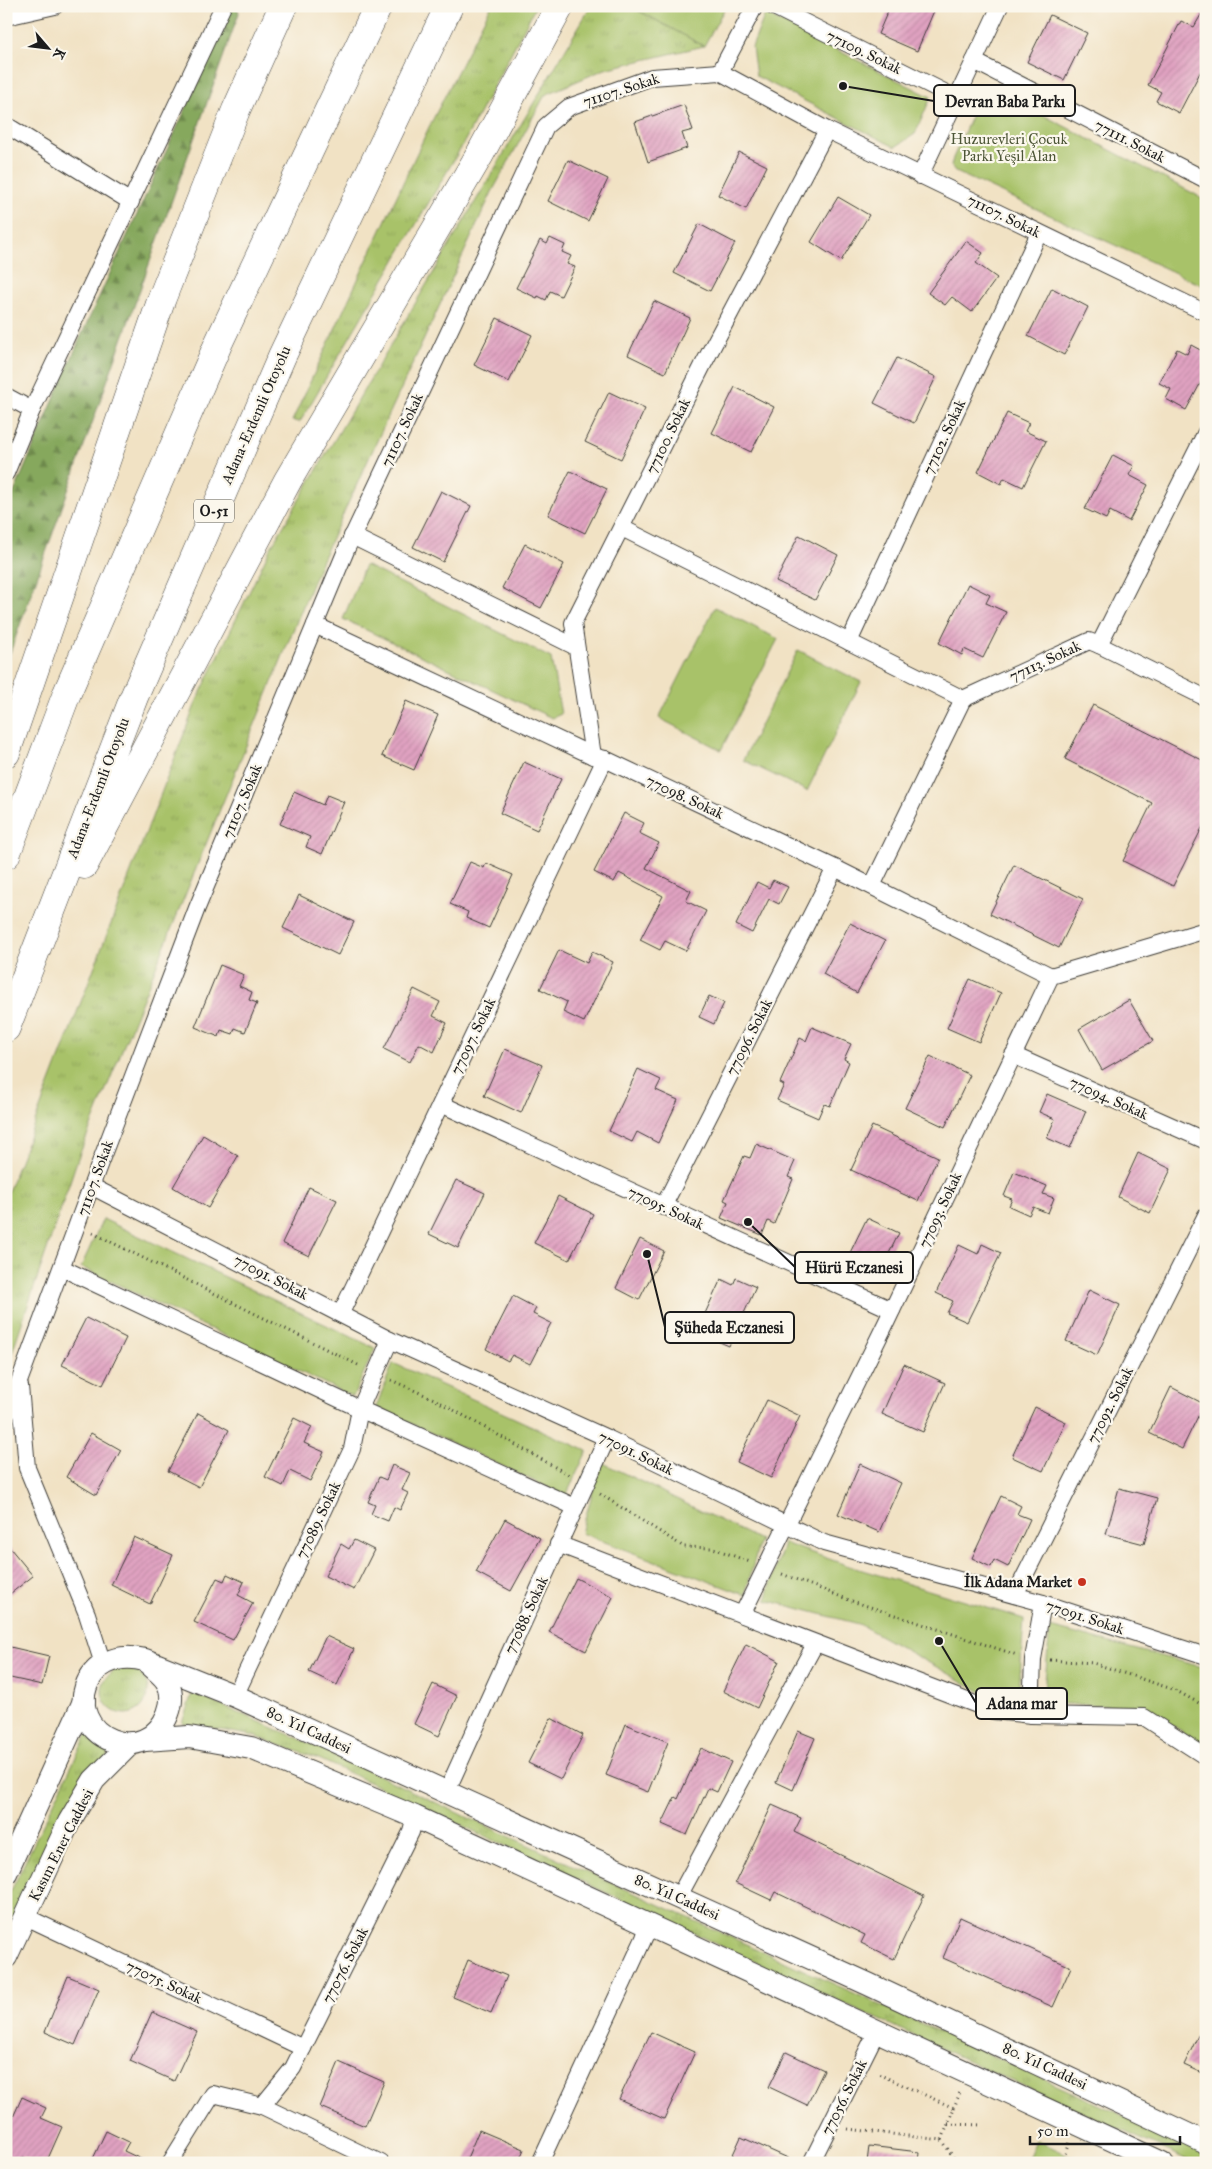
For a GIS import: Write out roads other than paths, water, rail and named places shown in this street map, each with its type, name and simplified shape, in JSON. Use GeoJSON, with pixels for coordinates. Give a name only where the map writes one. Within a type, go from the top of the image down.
{"type":"FeatureCollection","features":[{"type":"Feature","properties":{"kind":"highway"},"geometry":{"type":"LineString","coordinates":[[6,753],[162,298],[236,110],[283,6]]}},
{"type":"Feature","properties":{"kind":"highway"},"geometry":{"type":"LineString","coordinates":[[6,855],[67,693],[218,342],[378,6]]}},
{"type":"Feature","properties":{"kind":"highway","name":"Adana-Erdemli Otoyolu"},"geometry":{"type":"LineString","coordinates":[[6,1028],[134,697],[282,356],[450,6]]}},
{"type":"Feature","properties":{"kind":"highway"},"geometry":{"type":"LineString","coordinates":[[26,975],[288,480],[479,156],[560,6]]}},
{"type":"Feature","properties":{"kind":"main road"},"geometry":{"type":"LineString","coordinates":[[138,1742],[156,1732],[165,1721],[170,1707],[170,1693],[166,1680],[145,1660],[131,1657],[116,1658],[103,1664],[92,1674],[86,1687],[84,1701],[86,1715],[93,1728],[104,1737],[117,1743],[138,1742],[189,1736],[251,1748],[415,1817],[1162,2163]]}},
{"type":"Feature","properties":{"kind":"main road","name":"80. Yıl Caddesi"},"geometry":{"type":"LineString","coordinates":[[145,1660],[235,1696],[1056,2071],[1206,2143]]}},
{"type":"Feature","properties":{"kind":"main road"},"geometry":{"type":"LineString","coordinates":[[6,1873],[84,1701]]}},
{"type":"Feature","properties":{"kind":"main road","name":"Kasım Ener Caddesi"},"geometry":{"type":"LineString","coordinates":[[6,1957],[69,1822],[94,1780],[138,1742]]}},
{"type":"Feature","properties":{"kind":"street"},"geometry":{"type":"LineString","coordinates":[[6,17],[55,6]]}},
{"type":"Feature","properties":{"kind":"street"},"geometry":{"type":"LineString","coordinates":[[6,473],[32,410],[223,6]]}},
{"type":"Feature","properties":{"kind":"street"},"geometry":{"type":"LineString","coordinates":[[720,72],[755,6]]}},
{"type":"Feature","properties":{"kind":"street","name":"77109. Sokak"},"geometry":{"type":"LineString","coordinates":[[772,6],[956,98]]}},
{"type":"Feature","properties":{"kind":"street"},"geometry":{"type":"LineString","coordinates":[[920,176],[1000,6]]}},
{"type":"Feature","properties":{"kind":"street","name":"77111. Sokak"},"geometry":{"type":"LineString","coordinates":[[974,60],[1206,180]]}},
{"type":"Feature","properties":{"kind":"street","name":"71107. Sokak"},"geometry":{"type":"LineString","coordinates":[[6,1417],[91,1186],[197,908],[352,536],[546,126],[569,107],[652,77],[720,72],[826,130],[1206,313]]}},
{"type":"Feature","properties":{"kind":"street"},"geometry":{"type":"LineString","coordinates":[[6,125],[131,202]]}},
{"type":"Feature","properties":{"kind":"street","name":"77100. Sokak"},"geometry":{"type":"LineString","coordinates":[[599,757],[576,647],[573,623],[704,363],[826,130]]}},
{"type":"Feature","properties":{"kind":"street","name":"77102. Sokak"},"geometry":{"type":"LineString","coordinates":[[849,642],[1039,233]]}},
{"type":"Feature","properties":{"kind":"street"},"geometry":{"type":"LineString","coordinates":[[6,396],[32,410]]}},
{"type":"Feature","properties":{"kind":"street","name":"77113. Sokak"},"geometry":{"type":"LineString","coordinates":[[963,699],[1089,641],[1099,645],[1206,432]]}},
{"type":"Feature","properties":{"kind":"street"},"geometry":{"type":"LineString","coordinates":[[622,528],[963,699],[872,886]]}},
{"type":"Feature","properties":{"kind":"street"},"geometry":{"type":"LineString","coordinates":[[352,536],[576,647]]}},
{"type":"Feature","properties":{"kind":"street","name":"77098. Sokak"},"geometry":{"type":"LineString","coordinates":[[315,625],[835,868],[1050,976]]}},
{"type":"Feature","properties":{"kind":"street"},"geometry":{"type":"LineString","coordinates":[[1099,645],[1206,698]]}},
{"type":"Feature","properties":{"kind":"street","name":"77097. Sokak"},"geometry":{"type":"LineString","coordinates":[[341,1313],[441,1104],[599,757]]}},
{"type":"Feature","properties":{"kind":"street","name":"77096. Sokak"},"geometry":{"type":"LineString","coordinates":[[663,1207],[835,868]]}},
{"type":"Feature","properties":{"kind":"street"},"geometry":{"type":"LineString","coordinates":[[1050,976],[1206,930]]}},
{"type":"Feature","properties":{"kind":"street","name":"77093. Sokak"},"geometry":{"type":"LineString","coordinates":[[742,1615],[892,1310],[1050,976]]}},
{"type":"Feature","properties":{"kind":"street","name":"77094. Sokak"},"geometry":{"type":"LineString","coordinates":[[1013,1055],[1206,1141]]}},
{"type":"Feature","properties":{"kind":"street","name":"77095. Sokak"},"geometry":{"type":"LineString","coordinates":[[441,1104],[892,1310]]}},
{"type":"Feature","properties":{"kind":"street","name":"77091. Sokak"},"geometry":{"type":"LineString","coordinates":[[91,1186],[341,1313],[390,1340],[607,1438],[824,1543],[1043,1603],[1206,1656]]}},
{"type":"Feature","properties":{"kind":"street","name":"77092. Sokak"},"geometry":{"type":"LineString","coordinates":[[1015,1595],[1206,1215]]}},
{"type":"Feature","properties":{"kind":"street"},"geometry":{"type":"LineString","coordinates":[[62,1268],[360,1409],[574,1507]]}},
{"type":"Feature","properties":{"kind":"street","name":"77089. Sokak"},"geometry":{"type":"LineString","coordinates":[[235,1696],[352,1449],[360,1409],[390,1340]]}},
{"type":"Feature","properties":{"kind":"street"},"geometry":{"type":"LineString","coordinates":[[19,1378],[27,1468],[87,1614],[103,1664]]}},
{"type":"Feature","properties":{"kind":"street","name":"77088. Sokak"},"geometry":{"type":"LineString","coordinates":[[446,1793],[574,1507],[579,1481],[607,1438]]}},
{"type":"Feature","properties":{"kind":"street"},"geometry":{"type":"LineString","coordinates":[[558,1544],[993,1711],[1031,1715],[1144,1717],[1206,1757]]}},
{"type":"Feature","properties":{"kind":"street"},"geometry":{"type":"LineString","coordinates":[[1031,1715],[1032,1659],[1043,1603]]}},
{"type":"Feature","properties":{"kind":"street"},"geometry":{"type":"LineString","coordinates":[[678,1898],[815,1644]]}},
{"type":"Feature","properties":{"kind":"street","name":"77076. Sokak"},"geometry":{"type":"LineString","coordinates":[[262,2106],[293,2068],[411,1832],[415,1817]]}},
{"type":"Feature","properties":{"kind":"street","name":"77075. Sokak"},"geometry":{"type":"LineString","coordinates":[[24,1916],[303,2048]]}},
{"type":"Feature","properties":{"kind":"street"},"geometry":{"type":"LineString","coordinates":[[540,2163],[648,1926]]}},
{"type":"Feature","properties":{"kind":"street","name":"77056. Sokak"},"geometry":{"type":"LineString","coordinates":[[811,2163],[877,2031]]}},
{"type":"Feature","properties":{"kind":"street"},"geometry":{"type":"LineString","coordinates":[[170,2163],[213,2094],[262,2106],[381,2163]]}},
{"type":"Feature","properties":{"kind":"place","name":"Devran Baba Parkı"},"geometry":{"type":"Point","coordinates":[843,86]}},
{"type":"Feature","properties":{"kind":"place","name":"Hürü Eczanesi"},"geometry":{"type":"Point","coordinates":[748,1222]}},
{"type":"Feature","properties":{"kind":"place","name":"Şüheda Eczanesi"},"geometry":{"type":"Point","coordinates":[647,1254]}},
{"type":"Feature","properties":{"kind":"place","name":"İlk Adana Market"},"geometry":{"type":"Point","coordinates":[1082,1582]}},
{"type":"Feature","properties":{"kind":"place","name":"Adana mar"},"geometry":{"type":"Point","coordinates":[939,1641]}},
{"type":"Feature","properties":{"kind":"park label","name":"Huzurevleri Çocuk Parkı Yeşil Alan"},"geometry":{"type":"Point","coordinates":[1009,148]}}]}
